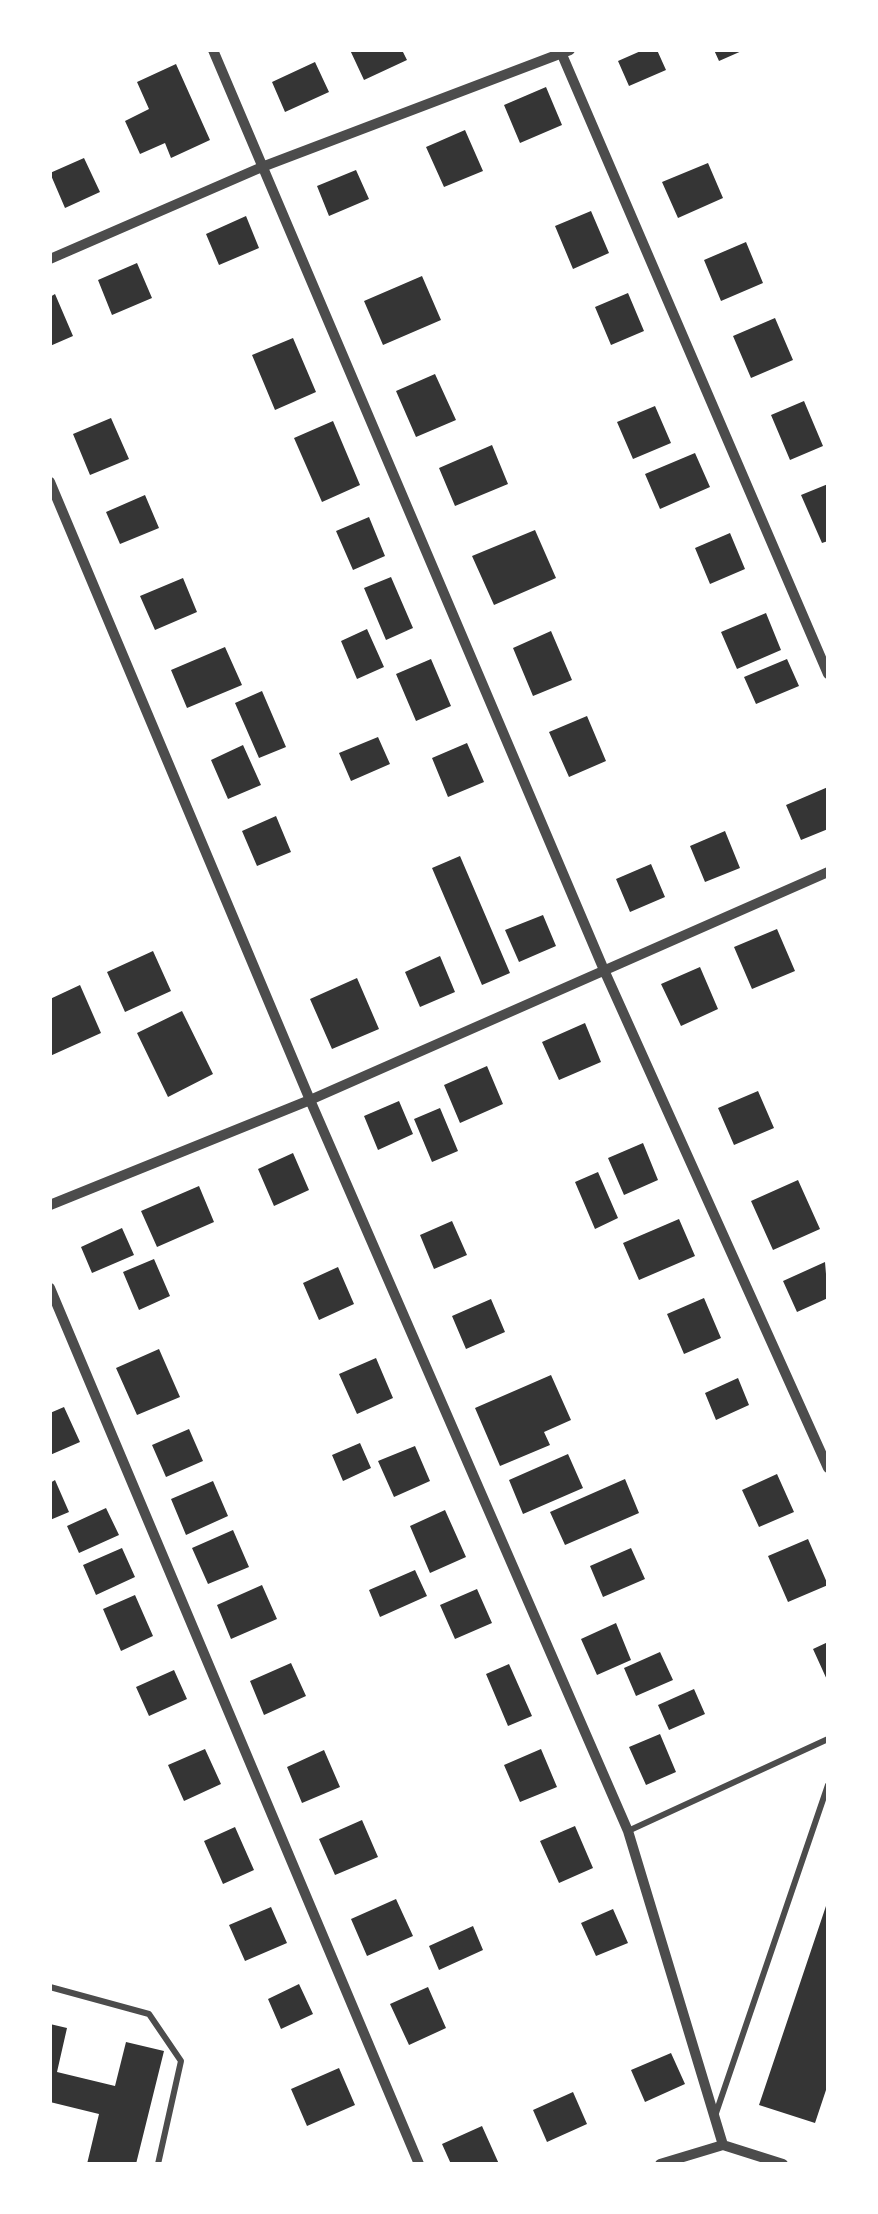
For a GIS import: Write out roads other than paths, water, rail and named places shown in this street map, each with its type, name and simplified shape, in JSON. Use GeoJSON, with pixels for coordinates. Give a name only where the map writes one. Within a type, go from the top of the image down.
{"type":"FeatureCollection","features":[{"type":"Feature","properties":{"kind":"street"},"geometry":{"type":"LineString","coordinates":[[213,50],[604,970],[828,1468]]}},
{"type":"Feature","properties":{"kind":"street"},"geometry":{"type":"LineString","coordinates":[[50,259],[262,167],[564,51],[828,674]]}},
{"type":"Feature","properties":{"kind":"street"},"geometry":{"type":"LineString","coordinates":[[50,482],[310,1100],[628,1831],[723,2145]]}},
{"type":"Feature","properties":{"kind":"street"},"geometry":{"type":"LineString","coordinates":[[50,1205],[310,1100],[828,872]]}},
{"type":"Feature","properties":{"kind":"street"},"geometry":{"type":"LineString","coordinates":[[50,1288],[418,2164]]}},
{"type":"Feature","properties":{"kind":"street"},"geometry":{"type":"LineString","coordinates":[[660,2164],[723,2145],[783,2164]]}},
{"type":"Feature","properties":{"kind":"lane"},"geometry":{"type":"LineString","coordinates":[[628,1831],[828,1739]]}},
{"type":"Feature","properties":{"kind":"lane"},"geometry":{"type":"LineString","coordinates":[[714,2118],[828,1785]]}},
{"type":"Feature","properties":{"kind":"lane"},"geometry":{"type":"LineString","coordinates":[[50,1987],[149,2014],[181,2061],[158,2164]]}}]}
